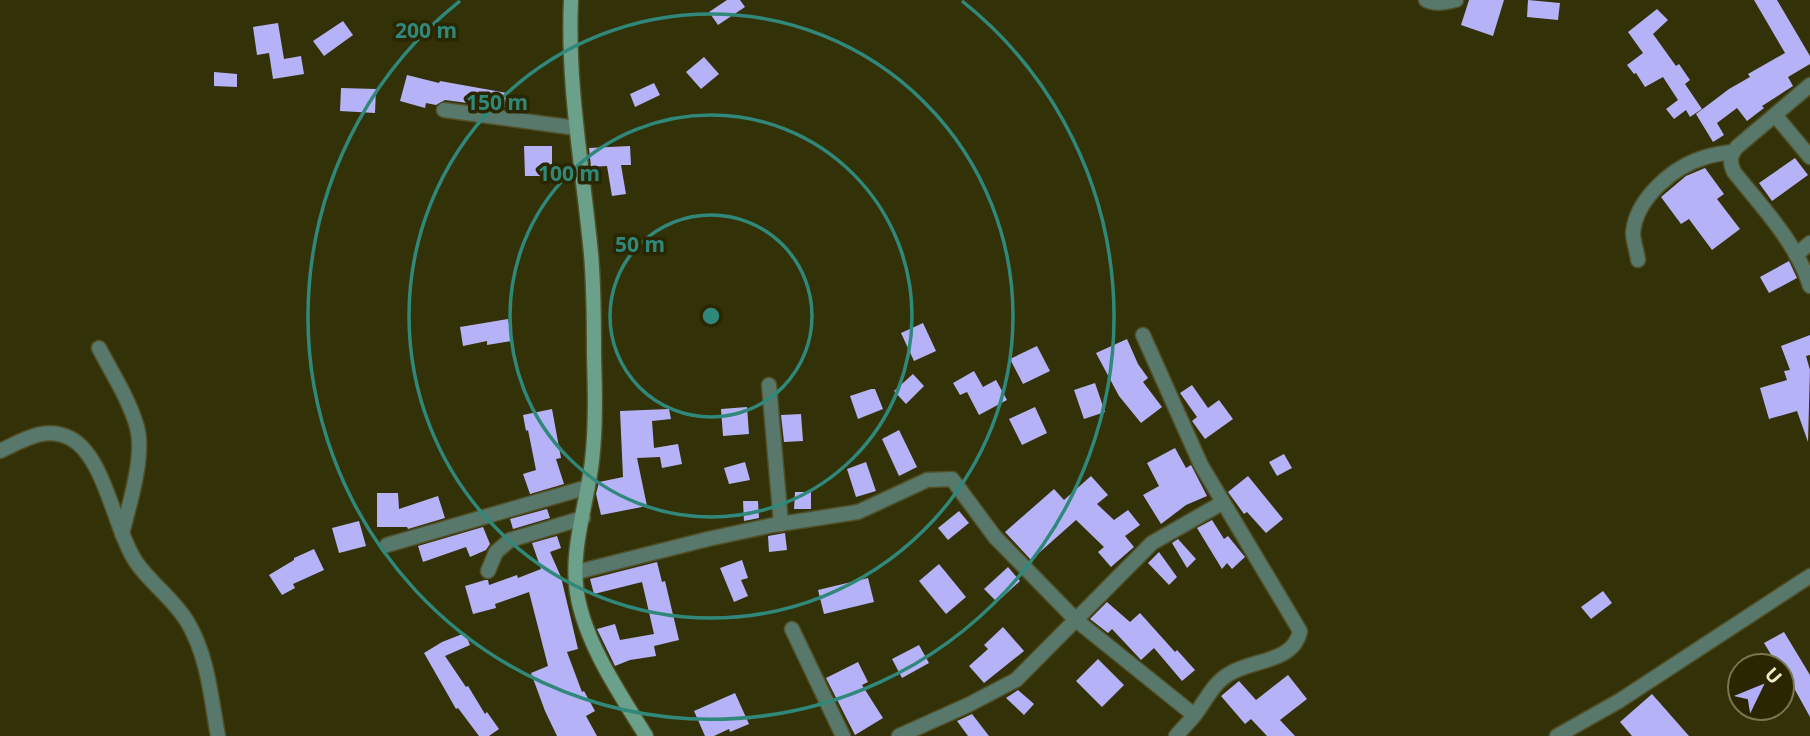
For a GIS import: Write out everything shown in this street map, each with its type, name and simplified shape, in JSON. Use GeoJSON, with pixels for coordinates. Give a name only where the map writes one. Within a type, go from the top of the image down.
{"type":"FeatureCollection","features":[{"type":"Feature","properties":{"kind":"street"},"geometry":{"type":"LineString","coordinates":[[571,0],[569,36],[576,128],[591,255],[595,410],[592,460],[576,558],[577,593],[606,671],[646,736]]}},
{"type":"Feature","properties":{"kind":"street"},"geometry":{"type":"LineString","coordinates":[[1426,0],[1432,3],[1456,0]]}},
{"type":"Feature","properties":{"kind":"street"},"geometry":{"type":"LineString","coordinates":[[1638,260],[1633,234],[1637,215],[1645,200],[1681,169],[1704,157],[1733,152],[1810,85]]}},
{"type":"Feature","properties":{"kind":"street"},"geometry":{"type":"LineString","coordinates":[[444,110],[576,128]]}},
{"type":"Feature","properties":{"kind":"street"},"geometry":{"type":"LineString","coordinates":[[1775,115],[1810,157]]}},
{"type":"Feature","properties":{"kind":"street"},"geometry":{"type":"LineString","coordinates":[[1733,152],[1730,163],[1734,172],[1777,226],[1796,255],[1810,286]]}},
{"type":"Feature","properties":{"kind":"street"},"geometry":{"type":"LineString","coordinates":[[1796,255],[1810,243]]}},
{"type":"Feature","properties":{"kind":"street"},"geometry":{"type":"LineString","coordinates":[[1143,335],[1200,465],[1300,631],[1294,646],[1283,655],[1256,662],[1230,673],[1220,681],[1175,736]]}},
{"type":"Feature","properties":{"kind":"street"},"geometry":{"type":"LineString","coordinates":[[99,348],[137,428],[139,445],[122,536]]}},
{"type":"Feature","properties":{"kind":"street"},"geometry":{"type":"LineString","coordinates":[[769,384],[781,524]]}},
{"type":"Feature","properties":{"kind":"street"},"geometry":{"type":"LineString","coordinates":[[0,451],[36,434],[51,433],[67,436],[80,444],[90,455],[122,536],[136,562],[188,623],[205,664],[218,736]]}},
{"type":"Feature","properties":{"kind":"street"},"geometry":{"type":"LineString","coordinates":[[577,572],[708,539],[858,512],[927,480],[951,479],[995,537],[1076,620],[1194,715]]}},
{"type":"Feature","properties":{"kind":"street"},"geometry":{"type":"LineString","coordinates":[[387,545],[588,487]]}},
{"type":"Feature","properties":{"kind":"street"},"geometry":{"type":"LineString","coordinates":[[899,736],[1016,680],[1152,543],[1222,503]]}},
{"type":"Feature","properties":{"kind":"street"},"geometry":{"type":"LineString","coordinates":[[488,571],[496,552],[510,540],[583,518]]}},
{"type":"Feature","properties":{"kind":"street"},"geometry":{"type":"LineString","coordinates":[[1557,736],[1619,701],[1810,576]]}},
{"type":"Feature","properties":{"kind":"street"},"geometry":{"type":"LineString","coordinates":[[792,629],[843,736]]}},
{"type":"Feature","properties":{"kind":"building"},"geometry":{"type":"Polygon","coordinates":[[[727,0],[740,0],[745,7],[718,25],[709,12],[727,0]]]}},
{"type":"Feature","properties":{"kind":"building"},"geometry":{"type":"Polygon","coordinates":[[[1469,0],[1504,0],[1493,36],[1461,25],[1469,0]]]}},
{"type":"Feature","properties":{"kind":"building"},"geometry":{"type":"Polygon","coordinates":[[[1528,0],[1560,3],[1558,20],[1527,17],[1528,0]]]}},
{"type":"Feature","properties":{"kind":"building"},"geometry":{"type":"Polygon","coordinates":[[[1754,0],[1777,0],[1810,56],[1810,64],[1788,77],[1793,86],[1762,106],[1764,108],[1747,121],[1737,108],[1717,123],[1724,135],[1713,142],[1696,114],[1750,77],[1748,74],[1785,53],[1754,0]]]}},
{"type":"Feature","properties":{"kind":"building"},"geometry":{"type":"Polygon","coordinates":[[[1657,9],[1668,20],[1653,34],[1676,66],[1679,64],[1690,80],[1685,84],[1702,109],[1690,117],[1686,110],[1674,119],[1666,109],[1678,100],[1663,77],[1645,87],[1627,65],[1643,53],[1628,32],[1657,9]]]}},
{"type":"Feature","properties":{"kind":"building"},"geometry":{"type":"Polygon","coordinates":[[[343,21],[353,35],[324,56],[313,41],[343,21]]]}},
{"type":"Feature","properties":{"kind":"building"},"geometry":{"type":"Polygon","coordinates":[[[278,23],[284,59],[301,56],[304,74],[273,79],[269,53],[257,55],[253,27],[278,23]]]}},
{"type":"Feature","properties":{"kind":"building"},"geometry":{"type":"Polygon","coordinates":[[[704,57],[719,74],[701,89],[686,72],[704,57]]]}},
{"type":"Feature","properties":{"kind":"building"},"geometry":{"type":"Polygon","coordinates":[[[214,72],[237,74],[237,87],[214,86],[214,72]]]}},
{"type":"Feature","properties":{"kind":"building"},"geometry":{"type":"Polygon","coordinates":[[[407,75],[439,83],[440,81],[507,93],[504,108],[445,100],[436,105],[426,103],[425,108],[400,101],[407,75]]]}},
{"type":"Feature","properties":{"kind":"building"},"geometry":{"type":"Polygon","coordinates":[[[654,83],[660,95],[635,107],[630,94],[654,83]]]}},
{"type":"Feature","properties":{"kind":"building"},"geometry":{"type":"Polygon","coordinates":[[[341,88],[376,89],[375,113],[340,111],[341,88]]]}},
{"type":"Feature","properties":{"kind":"building"},"geometry":{"type":"Polygon","coordinates":[[[524,146],[552,146],[552,176],[525,176],[524,146]]]}},
{"type":"Feature","properties":{"kind":"building"},"geometry":{"type":"Polygon","coordinates":[[[630,146],[631,165],[621,165],[626,194],[612,196],[607,166],[591,167],[589,148],[630,146]]]}},
{"type":"Feature","properties":{"kind":"building"},"geometry":{"type":"Polygon","coordinates":[[[1795,158],[1808,175],[1772,201],[1759,183],[1795,158]]]}},
{"type":"Feature","properties":{"kind":"building"},"geometry":{"type":"Polygon","coordinates":[[[1705,168],[1724,194],[1717,199],[1740,229],[1712,250],[1689,219],[1681,224],[1661,197],[1686,176],[1705,168]]]}},
{"type":"Feature","properties":{"kind":"building"},"geometry":{"type":"Polygon","coordinates":[[[1789,261],[1797,278],[1769,293],[1760,277],[1789,261]]]}},
{"type":"Feature","properties":{"kind":"building"},"geometry":{"type":"Polygon","coordinates":[[[508,319],[512,341],[487,345],[487,341],[463,346],[460,327],[508,319]]]}},
{"type":"Feature","properties":{"kind":"building"},"geometry":{"type":"Polygon","coordinates":[[[923,323],[936,351],[914,361],[901,333],[923,323]]]}},
{"type":"Feature","properties":{"kind":"building"},"geometry":{"type":"Polygon","coordinates":[[[1810,335],[1810,355],[1806,356],[1810,370],[1808,442],[1797,411],[1769,419],[1760,388],[1787,380],[1784,371],[1790,370],[1781,346],[1810,335]]]}},
{"type":"Feature","properties":{"kind":"building"},"geometry":{"type":"Polygon","coordinates":[[[1127,339],[1138,364],[1148,378],[1143,382],[1162,407],[1141,423],[1119,396],[1096,353],[1127,339]]]}},
{"type":"Feature","properties":{"kind":"building"},"geometry":{"type":"Polygon","coordinates":[[[1037,346],[1050,371],[1023,384],[1010,359],[1037,346]]]}},
{"type":"Feature","properties":{"kind":"building"},"geometry":{"type":"Polygon","coordinates":[[[974,371],[983,387],[996,380],[1007,400],[979,415],[967,392],[960,395],[953,383],[974,371]]]}},
{"type":"Feature","properties":{"kind":"building"},"geometry":{"type":"Polygon","coordinates":[[[913,374],[924,386],[906,404],[894,391],[913,374]]]}},
{"type":"Feature","properties":{"kind":"building"},"geometry":{"type":"Polygon","coordinates":[[[1095,383],[1105,412],[1084,419],[1074,390],[1095,383]]]}},
{"type":"Feature","properties":{"kind":"building"},"geometry":{"type":"Polygon","coordinates":[[[1192,385],[1208,408],[1219,400],[1233,419],[1205,439],[1192,421],[1197,417],[1180,393],[1192,385]]]}},
{"type":"Feature","properties":{"kind":"building"},"geometry":{"type":"Polygon","coordinates":[[[875,389],[883,409],[858,419],[850,396],[875,389]]]}},
{"type":"Feature","properties":{"kind":"building"},"geometry":{"type":"Polygon","coordinates":[[[747,407],[749,434],[723,436],[721,409],[747,407]]]}},
{"type":"Feature","properties":{"kind":"building"},"geometry":{"type":"Polygon","coordinates":[[[1035,407],[1047,433],[1022,445],[1009,419],[1035,407]]]}},
{"type":"Feature","properties":{"kind":"building"},"geometry":{"type":"Polygon","coordinates":[[[552,409],[561,458],[556,459],[564,484],[530,494],[523,474],[536,470],[523,415],[552,409]]]}},
{"type":"Feature","properties":{"kind":"building"},"geometry":{"type":"Polygon","coordinates":[[[669,409],[671,419],[652,421],[654,448],[678,444],[682,464],[662,468],[660,457],[637,458],[647,506],[601,515],[596,494],[599,482],[623,477],[620,411],[669,409]]]}},
{"type":"Feature","properties":{"kind":"building"},"geometry":{"type":"Polygon","coordinates":[[[801,414],[803,441],[784,442],[781,415],[801,414]]]}},
{"type":"Feature","properties":{"kind":"building"},"geometry":{"type":"Polygon","coordinates":[[[899,430],[917,467],[899,476],[882,439],[899,430]]]}},
{"type":"Feature","properties":{"kind":"building"},"geometry":{"type":"Polygon","coordinates":[[[1175,448],[1186,468],[1191,465],[1207,496],[1186,505],[1161,524],[1143,495],[1159,486],[1147,463],[1175,448]]]}},
{"type":"Feature","properties":{"kind":"building"},"geometry":{"type":"Polygon","coordinates":[[[1284,454],[1292,468],[1277,476],[1269,462],[1284,454]]]}},
{"type":"Feature","properties":{"kind":"building"},"geometry":{"type":"Polygon","coordinates":[[[745,462],[750,480],[729,484],[724,468],[745,462]]]}},
{"type":"Feature","properties":{"kind":"building"},"geometry":{"type":"Polygon","coordinates":[[[866,462],[876,491],[856,497],[847,469],[866,462]]]}},
{"type":"Feature","properties":{"kind":"building"},"geometry":{"type":"Polygon","coordinates":[[[1091,476],[1108,495],[1097,504],[1114,520],[1128,510],[1140,525],[1125,536],[1134,547],[1111,567],[1098,552],[1104,547],[1076,520],[1031,560],[1005,532],[1054,489],[1064,500],[1091,476]]]}},
{"type":"Feature","properties":{"kind":"building"},"geometry":{"type":"Polygon","coordinates":[[[1248,476],[1283,519],[1266,533],[1247,512],[1244,514],[1228,492],[1248,476]]]}},
{"type":"Feature","properties":{"kind":"building"},"geometry":{"type":"Polygon","coordinates":[[[795,492],[811,492],[811,509],[794,509],[795,492]]]}},
{"type":"Feature","properties":{"kind":"building"},"geometry":{"type":"Polygon","coordinates":[[[377,493],[398,493],[399,509],[438,496],[445,518],[408,529],[377,527],[377,493]]]}},
{"type":"Feature","properties":{"kind":"building"},"geometry":{"type":"Polygon","coordinates":[[[743,501],[758,501],[759,518],[744,521],[743,501]]]}},
{"type":"Feature","properties":{"kind":"building"},"geometry":{"type":"Polygon","coordinates":[[[547,509],[550,518],[513,529],[510,519],[547,509]]]}},
{"type":"Feature","properties":{"kind":"building"},"geometry":{"type":"Polygon","coordinates":[[[959,511],[969,523],[948,540],[938,528],[959,511]]]}},
{"type":"Feature","properties":{"kind":"building"},"geometry":{"type":"Polygon","coordinates":[[[1212,520],[1224,539],[1228,536],[1245,557],[1232,569],[1227,563],[1222,569],[1197,528],[1212,520]]]}},
{"type":"Feature","properties":{"kind":"building"},"geometry":{"type":"Polygon","coordinates":[[[359,521],[366,546],[339,553],[332,528],[359,521]]]}},
{"type":"Feature","properties":{"kind":"building"},"geometry":{"type":"Polygon","coordinates":[[[483,527],[490,544],[486,550],[470,557],[466,547],[423,562],[418,546],[483,527]]]}},
{"type":"Feature","properties":{"kind":"building"},"geometry":{"type":"Polygon","coordinates":[[[785,533],[787,550],[769,552],[768,536],[785,533]]]}},
{"type":"Feature","properties":{"kind":"building"},"geometry":{"type":"Polygon","coordinates":[[[557,536],[561,548],[550,552],[561,577],[578,649],[567,652],[582,692],[584,691],[595,711],[586,716],[597,736],[557,736],[545,711],[531,673],[548,666],[529,592],[495,604],[496,608],[473,614],[465,586],[485,580],[488,580],[489,585],[541,569],[532,543],[557,536]]]}},
{"type":"Feature","properties":{"kind":"building"},"geometry":{"type":"Polygon","coordinates":[[[1178,539],[1196,559],[1187,568],[1172,543],[1178,539]]]}},
{"type":"Feature","properties":{"kind":"building"},"geometry":{"type":"Polygon","coordinates":[[[314,549],[324,570],[293,584],[295,588],[282,595],[269,575],[294,558],[314,549]]]}},
{"type":"Feature","properties":{"kind":"building"},"geometry":{"type":"Polygon","coordinates":[[[1159,552],[1177,577],[1169,585],[1148,563],[1159,552]]]}},
{"type":"Feature","properties":{"kind":"building"},"geometry":{"type":"Polygon","coordinates":[[[742,560],[748,578],[741,580],[748,596],[734,602],[720,568],[742,560]]]}},
{"type":"Feature","properties":{"kind":"building"},"geometry":{"type":"Polygon","coordinates":[[[657,562],[662,582],[665,581],[679,640],[654,646],[656,656],[630,660],[615,666],[597,629],[615,624],[620,640],[654,634],[642,582],[594,594],[590,579],[657,562]]]}},
{"type":"Feature","properties":{"kind":"building"},"geometry":{"type":"Polygon","coordinates":[[[939,564],[966,597],[946,614],[919,581],[939,564]]]}},
{"type":"Feature","properties":{"kind":"building"},"geometry":{"type":"Polygon","coordinates":[[[1008,567],[1020,581],[997,602],[984,589],[1008,567]]]}},
{"type":"Feature","properties":{"kind":"building"},"geometry":{"type":"Polygon","coordinates":[[[868,578],[874,602],[824,614],[818,590],[868,578]]]}},
{"type":"Feature","properties":{"kind":"building"},"geometry":{"type":"Polygon","coordinates":[[[1603,591],[1612,603],[1591,619],[1581,607],[1603,591]]]}},
{"type":"Feature","properties":{"kind":"building"},"geometry":{"type":"Polygon","coordinates":[[[1107,602],[1130,622],[1140,613],[1195,670],[1182,681],[1154,648],[1141,660],[1112,629],[1108,633],[1090,619],[1107,602]]]}},
{"type":"Feature","properties":{"kind":"building"},"geometry":{"type":"Polygon","coordinates":[[[1003,627],[1024,651],[984,683],[969,666],[988,649],[984,645],[1003,627]]]}},
{"type":"Feature","properties":{"kind":"building"},"geometry":{"type":"Polygon","coordinates":[[[1784,632],[1810,675],[1810,717],[1796,692],[1796,652],[1769,652],[1764,643],[1784,632]]]}},
{"type":"Feature","properties":{"kind":"building"},"geometry":{"type":"Polygon","coordinates":[[[465,633],[470,645],[445,656],[485,714],[487,712],[499,729],[489,736],[479,736],[458,708],[456,709],[424,653],[465,633]]]}},
{"type":"Feature","properties":{"kind":"building"},"geometry":{"type":"Polygon","coordinates":[[[919,645],[929,663],[902,678],[892,659],[919,645]]]}},
{"type":"Feature","properties":{"kind":"building"},"geometry":{"type":"Polygon","coordinates":[[[1098,659],[1124,685],[1102,707],[1076,681],[1098,659]]]}},
{"type":"Feature","properties":{"kind":"building"},"geometry":{"type":"Polygon","coordinates":[[[858,662],[868,682],[862,685],[883,718],[855,735],[826,678],[858,662]]]}},
{"type":"Feature","properties":{"kind":"building"},"geometry":{"type":"Polygon","coordinates":[[[1288,675],[1307,699],[1280,720],[1295,736],[1267,736],[1251,719],[1245,724],[1221,696],[1239,681],[1256,700],[1288,675]]]}},
{"type":"Feature","properties":{"kind":"building"},"geometry":{"type":"Polygon","coordinates":[[[1018,690],[1034,704],[1024,715],[1006,698],[1018,690]]]}},
{"type":"Feature","properties":{"kind":"building"},"geometry":{"type":"Polygon","coordinates":[[[735,693],[749,724],[730,732],[729,729],[714,736],[705,736],[694,711],[735,693]]]}},
{"type":"Feature","properties":{"kind":"building"},"geometry":{"type":"Polygon","coordinates":[[[1652,694],[1689,736],[1632,736],[1620,722],[1652,694]]]}},
{"type":"Feature","properties":{"kind":"building"},"geometry":{"type":"Polygon","coordinates":[[[972,714],[989,736],[968,736],[957,721],[972,714]]]}}]}
